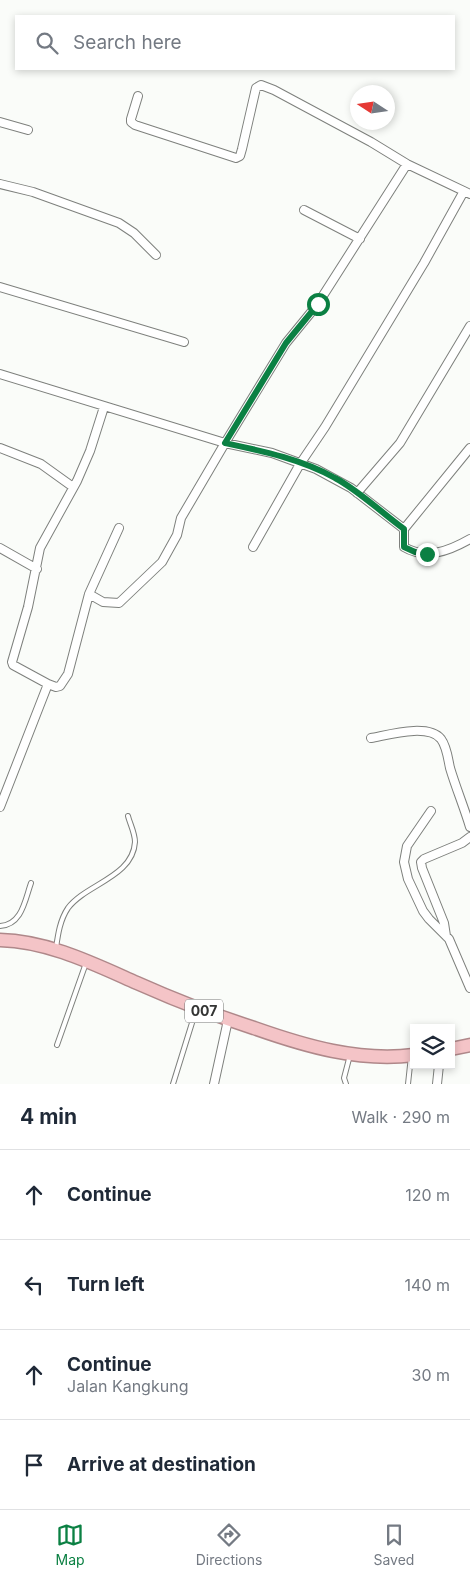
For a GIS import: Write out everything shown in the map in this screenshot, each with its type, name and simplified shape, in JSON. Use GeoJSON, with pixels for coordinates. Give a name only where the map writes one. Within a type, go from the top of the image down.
{"type":"FeatureCollection","features":[{"type":"Feature","properties":{"kind":"highway","name":"007"},"geometry":{"type":"LineString","coordinates":[[0,940],[56,950],[87,961],[196,1008],[305,1045],[378,1057],[410,1055]]}},
{"type":"Feature","properties":{"kind":"highway"},"geometry":{"type":"LineString","coordinates":[[455,1048],[470,1045]]}},
{"type":"Feature","properties":{"kind":"street"},"geometry":{"type":"LineString","coordinates":[[138,96],[131,118],[131,122],[135,125],[236,158],[240,156],[256,88],[261,85],[274,90],[371,142],[407,164],[467,192],[325,427],[300,464],[254,547]]}},
{"type":"Feature","properties":{"kind":"street"},"geometry":{"type":"LineString","coordinates":[[0,122],[28,130]]}},
{"type":"Feature","properties":{"kind":"street"},"geometry":{"type":"LineString","coordinates":[[89,594],[103,602],[119,603],[162,562],[177,535],[181,518],[286,343],[318,304],[407,164]]}},
{"type":"Feature","properties":{"kind":"street"},"geometry":{"type":"LineString","coordinates":[[0,184],[41,194],[120,223],[134,233],[156,254]]}},
{"type":"Feature","properties":{"kind":"street"},"geometry":{"type":"LineString","coordinates":[[304,210],[360,239]]}},
{"type":"Feature","properties":{"kind":"street"},"geometry":{"type":"LineString","coordinates":[[0,287],[184,342]]}},
{"type":"Feature","properties":{"kind":"street"},"geometry":{"type":"LineString","coordinates":[[356,493],[400,443],[470,326]]}},
{"type":"Feature","properties":{"kind":"street"},"geometry":{"type":"LineString","coordinates":[[0,374],[225,443],[272,453],[316,468],[337,479],[404,529]]}},
{"type":"Feature","properties":{"kind":"street"},"geometry":{"type":"LineString","coordinates":[[104,407],[90,451],[40,548],[37,569],[12,662],[13,665],[48,684],[56,687],[60,686],[68,674],[89,594],[119,528]]}},
{"type":"Feature","properties":{"kind":"street"},"geometry":{"type":"LineString","coordinates":[[0,448],[41,464],[73,487]]}},
{"type":"Feature","properties":{"kind":"street"},"geometry":{"type":"LineString","coordinates":[[470,448],[404,529],[404,547],[422,554],[444,552],[470,540]]}},
{"type":"Feature","properties":{"kind":"street"},"geometry":{"type":"LineString","coordinates":[[0,548],[37,569]]}},
{"type":"Feature","properties":{"kind":"street"},"geometry":{"type":"LineString","coordinates":[[0,807],[48,684]]}},
{"type":"Feature","properties":{"kind":"street"},"geometry":{"type":"LineString","coordinates":[[371,738],[416,731],[435,734],[440,738],[446,749],[470,827]]}},
{"type":"Feature","properties":{"kind":"street"},"geometry":{"type":"LineString","coordinates":[[431,811],[407,846],[404,862],[408,879],[423,911],[428,919],[446,936]]}},
{"type":"Feature","properties":{"kind":"street"},"geometry":{"type":"LineString","coordinates":[[470,837],[462,843],[424,858],[421,862],[444,923],[446,936],[470,988]]}},
{"type":"Feature","properties":{"kind":"street"},"geometry":{"type":"LineString","coordinates":[[214,1084],[228,1020]]}},
{"type":"Feature","properties":{"kind":"street"},"geometry":{"type":"LineString","coordinates":[[437,1084],[439,1069]]}},
{"type":"Feature","properties":{"kind":"lane"},"geometry":{"type":"LineString","coordinates":[[56,950],[60,926],[64,914],[70,906],[78,897],[114,874],[127,863],[135,844],[128,816]]}},
{"type":"Feature","properties":{"kind":"lane"},"geometry":{"type":"LineString","coordinates":[[0,926],[11,924],[17,918],[31,883]]}},
{"type":"Feature","properties":{"kind":"lane"},"geometry":{"type":"LineString","coordinates":[[57,1045],[87,961]]}},
{"type":"Feature","properties":{"kind":"lane"},"geometry":{"type":"LineString","coordinates":[[172,1084],[196,1008]]}},
{"type":"Feature","properties":{"kind":"lane"},"geometry":{"type":"LineString","coordinates":[[346,1084],[344,1078],[351,1053]]}},
{"type":"Feature","properties":{"kind":"lane"},"geometry":{"type":"LineString","coordinates":[[408,1084],[410,1069]]}},
{"type":"Feature","properties":{"kind":"route"},"geometry":{"type":"LineString","coordinates":[[318,304],[286,343],[225,443],[272,453],[316,468],[337,479],[404,529],[404,547],[415,552],[427,554]]}}]}
